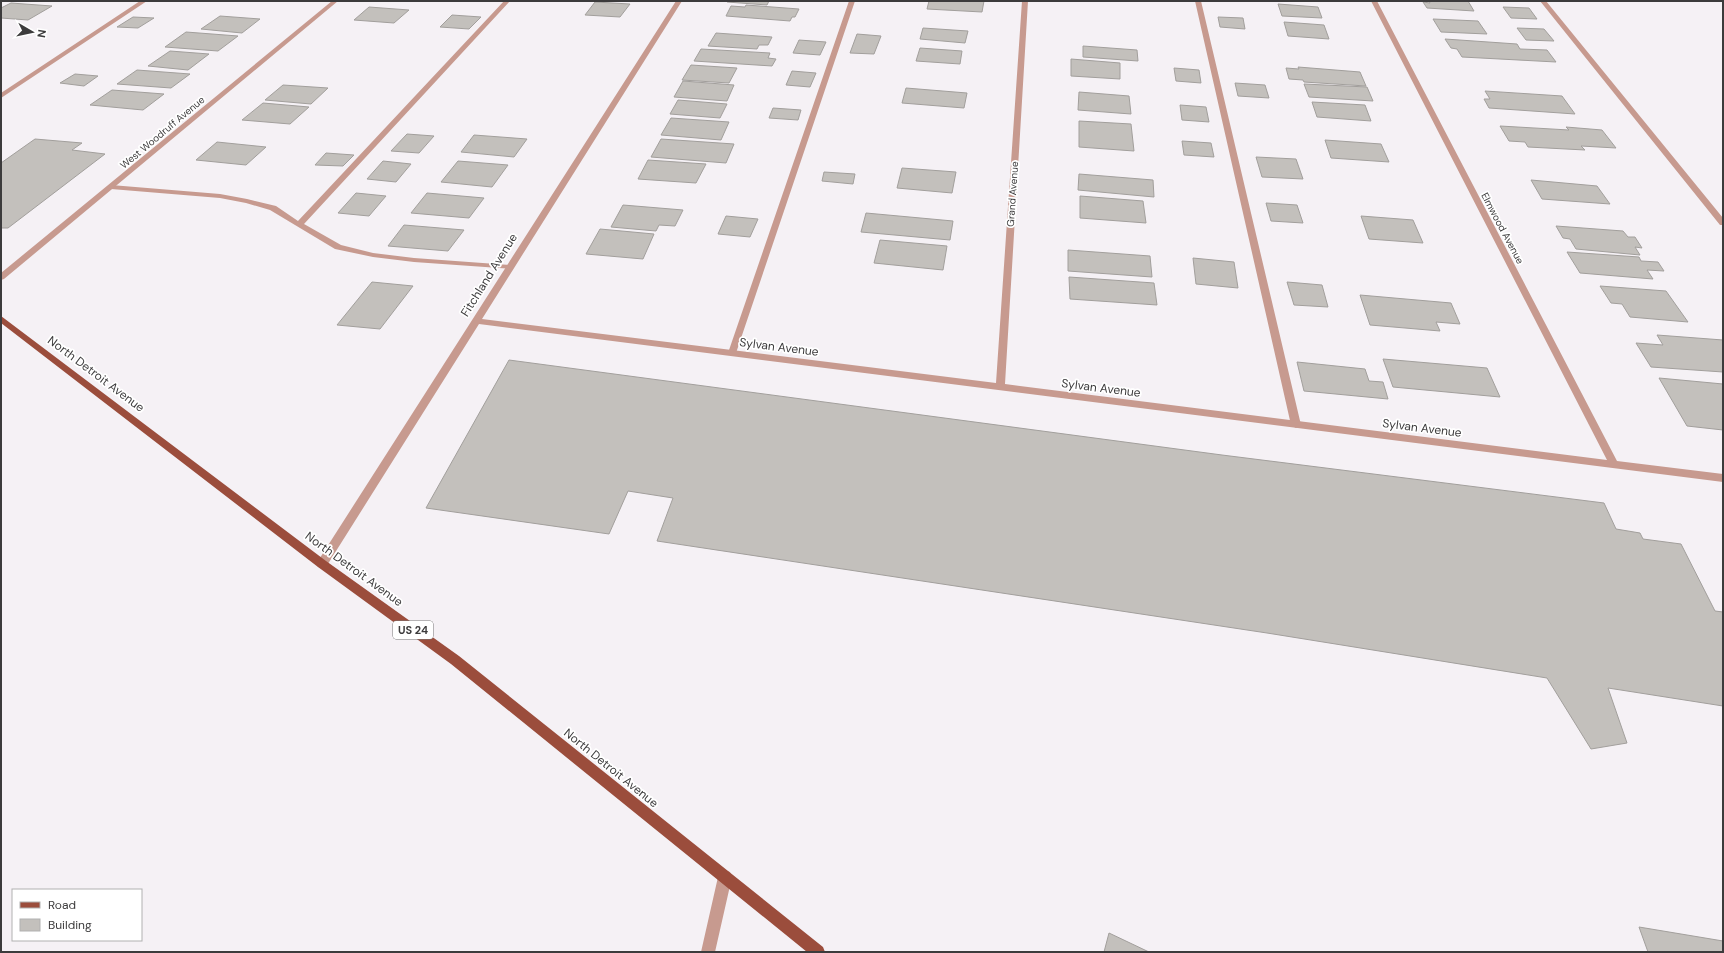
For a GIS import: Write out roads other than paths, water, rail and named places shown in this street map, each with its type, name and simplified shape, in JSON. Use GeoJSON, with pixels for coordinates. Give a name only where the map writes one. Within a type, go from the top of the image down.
{"type":"FeatureCollection","features":[{"type":"Feature","properties":{"kind":"main road","name":"North Detroit Avenue"},"geometry":{"type":"LineString","coordinates":[[1,319],[322,564],[455,660],[818,952]]}},
{"type":"Feature","properties":{"kind":"street"},"geometry":{"type":"LineString","coordinates":[[1,96],[144,1]]}},
{"type":"Feature","properties":{"kind":"street","name":"West Woodruff Avenue"},"geometry":{"type":"LineString","coordinates":[[1,277],[335,1]]}},
{"type":"Feature","properties":{"kind":"street"},"geometry":{"type":"LineString","coordinates":[[299,225],[507,1]]}},
{"type":"Feature","properties":{"kind":"street","name":"Fitchland Avenue"},"geometry":{"type":"LineString","coordinates":[[322,564],[679,1]]}},
{"type":"Feature","properties":{"kind":"street"},"geometry":{"type":"LineString","coordinates":[[732,353],[852,1]]}},
{"type":"Feature","properties":{"kind":"street","name":"Grand Avenue"},"geometry":{"type":"LineString","coordinates":[[1000,387],[1024,1]]}},
{"type":"Feature","properties":{"kind":"street"},"geometry":{"type":"LineString","coordinates":[[1198,1],[1296,425]]}},
{"type":"Feature","properties":{"kind":"street","name":"Elmwood Avenue"},"geometry":{"type":"LineString","coordinates":[[1374,1],[1614,464]]}},
{"type":"Feature","properties":{"kind":"street"},"geometry":{"type":"LineString","coordinates":[[1543,1],[1723,223]]}},
{"type":"Feature","properties":{"kind":"street"},"geometry":{"type":"LineString","coordinates":[[111,187],[220,196],[247,201],[273,208],[299,225],[338,247],[373,255],[414,260],[510,267]]}},
{"type":"Feature","properties":{"kind":"street","name":"Sylvan Avenue"},"geometry":{"type":"LineString","coordinates":[[476,321],[1723,478]]}},
{"type":"Feature","properties":{"kind":"street"},"geometry":{"type":"LineString","coordinates":[[708,952],[725,877]]}}]}
